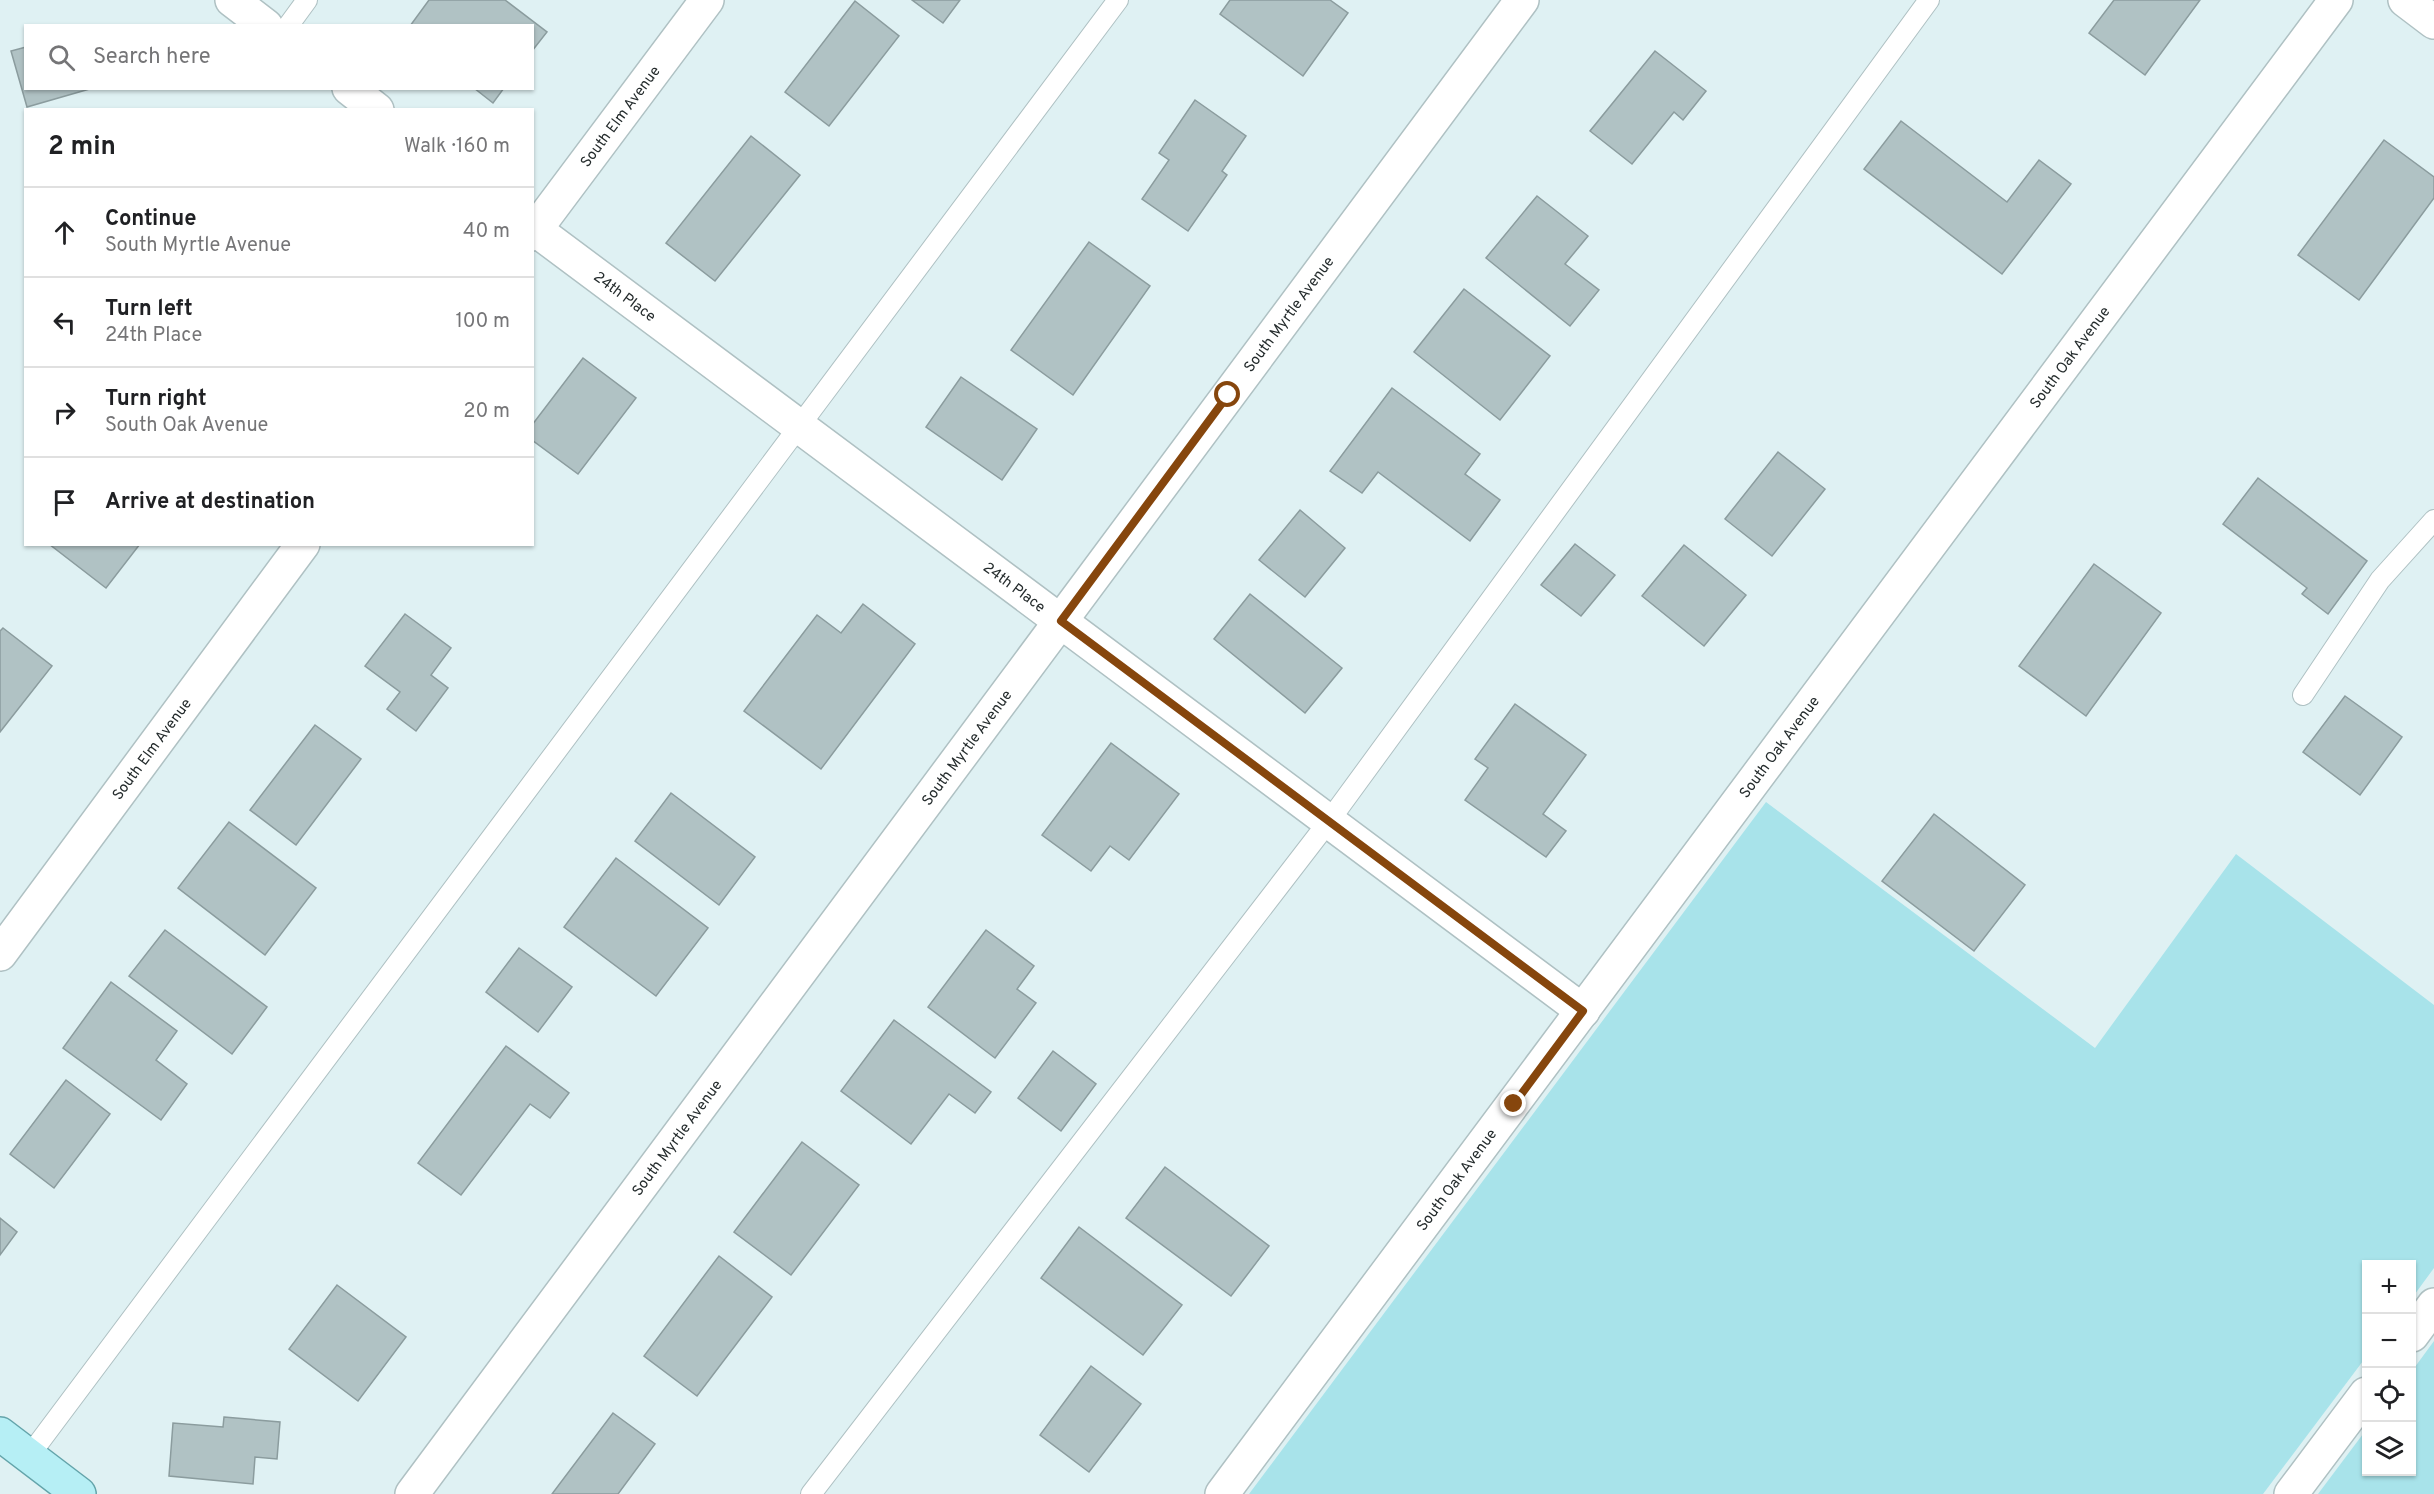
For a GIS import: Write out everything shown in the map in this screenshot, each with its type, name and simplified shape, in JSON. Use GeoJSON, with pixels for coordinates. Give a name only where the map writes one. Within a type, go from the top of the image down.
{"type":"FeatureCollection","features":[{"type":"Feature","properties":{"kind":"main road"},"geometry":{"type":"LineString","coordinates":[[0,1434],[79,1494]]}},
{"type":"Feature","properties":{"kind":"street"},"geometry":{"type":"LineString","coordinates":[[232,0],[263,24]]}},
{"type":"Feature","properties":{"kind":"street","name":"South Elm Avenue"},"geometry":{"type":"LineString","coordinates":[[534,230],[707,0]]}},
{"type":"Feature","properties":{"kind":"street","name":"South Myrtle Avenue"},"geometry":{"type":"LineString","coordinates":[[412,1494],[1522,0]]}},
{"type":"Feature","properties":{"kind":"street","name":"South Oak Avenue"},"geometry":{"type":"LineString","coordinates":[[1222,1494],[2336,0]]}},
{"type":"Feature","properties":{"kind":"street"},"geometry":{"type":"LineString","coordinates":[[2405,0],[2434,22]]}},
{"type":"Feature","properties":{"kind":"street"},"geometry":{"type":"LineString","coordinates":[[352,90],[374,108]]}},
{"type":"Feature","properties":{"kind":"street","name":"24th Place"},"geometry":{"type":"LineString","coordinates":[[534,230],[1583,1011]]}},
{"type":"Feature","properties":{"kind":"street","name":"South Elm Avenue"},"geometry":{"type":"LineString","coordinates":[[0,954],[302,546]]}},
{"type":"Feature","properties":{"kind":"street"},"geometry":{"type":"LineString","coordinates":[[2416,1330],[2434,1305]]}},
{"type":"Feature","properties":{"kind":"street"},"geometry":{"type":"LineString","coordinates":[[2291,1494],[2362,1401]]}},
{"type":"Feature","properties":{"kind":"lane"},"geometry":{"type":"LineString","coordinates":[[289,24],[307,0]]}},
{"type":"Feature","properties":{"kind":"lane"},"geometry":{"type":"LineString","coordinates":[[29,1456],[1118,0]]}},
{"type":"Feature","properties":{"kind":"lane"},"geometry":{"type":"LineString","coordinates":[[811,1494],[1329,821],[1929,0]]}},
{"type":"Feature","properties":{"kind":"lane"},"geometry":{"type":"LineString","coordinates":[[2303,695],[2379,580],[2434,520]]}},
{"type":"Feature","properties":{"kind":"shaded area"},"geometry":{"type":"Polygon","coordinates":[[[1766,802],[2095,1048],[2236,854],[2434,1005],[2434,1268],[2416,1293],[2416,1260],[2362,1260],[2362,1362],[2263,1494],[1249,1494],[1766,802]]]}},
{"type":"Feature","properties":{"kind":"shaded area"},"geometry":{"type":"Polygon","coordinates":[[[2434,1341],[2434,1494],[2318,1494],[2362,1435],[2362,1476],[2416,1476],[2416,1366],[2434,1341]]]}},
{"type":"Feature","properties":{"kind":"building"},"geometry":{"type":"Polygon","coordinates":[[[429,0],[505,0],[547,32],[534,48],[534,24],[411,24],[429,0]]]}},
{"type":"Feature","properties":{"kind":"building"},"geometry":{"type":"Polygon","coordinates":[[[912,0],[960,0],[943,23],[912,0]]]}},
{"type":"Feature","properties":{"kind":"building"},"geometry":{"type":"Polygon","coordinates":[[[1230,0],[1330,0],[1348,13],[1303,76],[1220,14],[1230,0]]]}},
{"type":"Feature","properties":{"kind":"building"},"geometry":{"type":"Polygon","coordinates":[[[2114,0],[2200,0],[2145,75],[2089,33],[2114,0]]]}},
{"type":"Feature","properties":{"kind":"building"},"geometry":{"type":"Polygon","coordinates":[[[855,1],[899,36],[829,126],[785,92],[855,1]]]}},
{"type":"Feature","properties":{"kind":"building"},"geometry":{"type":"Polygon","coordinates":[[[24,48],[24,90],[86,90],[27,107],[11,51],[24,48]]]}},
{"type":"Feature","properties":{"kind":"building"},"geometry":{"type":"Polygon","coordinates":[[[1655,51],[1706,91],[1683,120],[1674,112],[1632,164],[1590,131],[1655,51]]]}},
{"type":"Feature","properties":{"kind":"building"},"geometry":{"type":"Polygon","coordinates":[[[477,90],[503,90],[493,103],[477,90]]]}},
{"type":"Feature","properties":{"kind":"building"},"geometry":{"type":"Polygon","coordinates":[[[1195,100],[1246,136],[1222,171],[1227,175],[1188,231],[1142,199],[1169,160],[1159,153],[1195,100]]]}},
{"type":"Feature","properties":{"kind":"building"},"geometry":{"type":"Polygon","coordinates":[[[1901,121],[2007,202],[2039,160],[2071,184],[2002,274],[1864,169],[1901,121]]]}},
{"type":"Feature","properties":{"kind":"building"},"geometry":{"type":"Polygon","coordinates":[[[751,136],[800,175],[715,281],[666,243],[751,136]]]}},
{"type":"Feature","properties":{"kind":"building"},"geometry":{"type":"Polygon","coordinates":[[[2384,140],[2434,177],[2434,198],[2359,300],[2298,255],[2384,140]]]}},
{"type":"Feature","properties":{"kind":"building"},"geometry":{"type":"Polygon","coordinates":[[[1537,196],[1588,236],[1565,264],[1599,290],[1570,326],[1486,258],[1537,196]]]}},
{"type":"Feature","properties":{"kind":"building"},"geometry":{"type":"Polygon","coordinates":[[[1089,242],[1150,286],[1073,395],[1011,350],[1089,242]]]}},
{"type":"Feature","properties":{"kind":"building"},"geometry":{"type":"Polygon","coordinates":[[[1464,289],[1550,356],[1500,420],[1414,352],[1464,289]]]}},
{"type":"Feature","properties":{"kind":"building"},"geometry":{"type":"Polygon","coordinates":[[[583,358],[636,398],[578,474],[534,441],[534,422],[583,358]]]}},
{"type":"Feature","properties":{"kind":"building"},"geometry":{"type":"Polygon","coordinates":[[[961,377],[1037,429],[1002,480],[926,427],[961,377]]]}},
{"type":"Feature","properties":{"kind":"building"},"geometry":{"type":"Polygon","coordinates":[[[1392,388],[1480,454],[1465,474],[1500,500],[1470,541],[1378,472],[1362,493],[1330,471],[1392,388]]]}},
{"type":"Feature","properties":{"kind":"building"},"geometry":{"type":"Polygon","coordinates":[[[1778,452],[1825,489],[1772,556],[1725,519],[1778,452]]]}},
{"type":"Feature","properties":{"kind":"building"},"geometry":{"type":"Polygon","coordinates":[[[2258,478],[2367,561],[2328,614],[2302,594],[2307,588],[2223,524],[2258,478]]]}},
{"type":"Feature","properties":{"kind":"building"},"geometry":{"type":"Polygon","coordinates":[[[1300,510],[1345,548],[1305,597],[1259,560],[1300,510]]]}},
{"type":"Feature","properties":{"kind":"building"},"geometry":{"type":"Polygon","coordinates":[[[1575,544],[1615,575],[1581,616],[1541,585],[1575,544]]]}},
{"type":"Feature","properties":{"kind":"building"},"geometry":{"type":"Polygon","coordinates":[[[1684,545],[1746,595],[1704,646],[1642,596],[1684,545]]]}},
{"type":"Feature","properties":{"kind":"building"},"geometry":{"type":"Polygon","coordinates":[[[52,546],[138,546],[106,588],[52,546]]]}},
{"type":"Feature","properties":{"kind":"building"},"geometry":{"type":"Polygon","coordinates":[[[2094,564],[2161,613],[2086,716],[2019,666],[2094,564]]]}},
{"type":"Feature","properties":{"kind":"building"},"geometry":{"type":"Polygon","coordinates":[[[1250,594],[1342,668],[1305,713],[1214,639],[1250,594]]]}},
{"type":"Feature","properties":{"kind":"building"},"geometry":{"type":"Polygon","coordinates":[[[863,604],[915,644],[821,769],[744,711],[817,615],[841,633],[863,604]]]}},
{"type":"Feature","properties":{"kind":"building"},"geometry":{"type":"Polygon","coordinates":[[[405,614],[451,648],[431,675],[448,688],[416,731],[387,709],[400,692],[365,666],[405,614]]]}},
{"type":"Feature","properties":{"kind":"building"},"geometry":{"type":"Polygon","coordinates":[[[3,628],[52,666],[0,732],[0,631],[3,628]]]}},
{"type":"Feature","properties":{"kind":"building"},"geometry":{"type":"Polygon","coordinates":[[[2345,696],[2402,737],[2360,795],[2303,752],[2345,696]]]}},
{"type":"Feature","properties":{"kind":"building"},"geometry":{"type":"Polygon","coordinates":[[[1515,704],[1586,755],[1543,814],[1566,831],[1546,857],[1465,800],[1488,768],[1475,759],[1515,704]]]}},
{"type":"Feature","properties":{"kind":"building"},"geometry":{"type":"Polygon","coordinates":[[[315,725],[361,759],[296,845],[250,810],[315,725]]]}},
{"type":"Feature","properties":{"kind":"building"},"geometry":{"type":"Polygon","coordinates":[[[1111,743],[1179,794],[1129,860],[1110,846],[1091,871],[1042,835],[1111,743]]]}},
{"type":"Feature","properties":{"kind":"building"},"geometry":{"type":"Polygon","coordinates":[[[671,793],[755,857],[719,905],[635,841],[671,793]]]}},
{"type":"Feature","properties":{"kind":"building"},"geometry":{"type":"Polygon","coordinates":[[[1934,814],[2025,885],[1974,951],[1882,881],[1934,814]]]}},
{"type":"Feature","properties":{"kind":"building"},"geometry":{"type":"Polygon","coordinates":[[[229,822],[316,888],[265,955],[178,888],[229,822]]]}},
{"type":"Feature","properties":{"kind":"building"},"geometry":{"type":"Polygon","coordinates":[[[616,858],[708,928],[656,996],[564,927],[616,858]]]}},
{"type":"Feature","properties":{"kind":"building"},"geometry":{"type":"Polygon","coordinates":[[[165,930],[267,1007],[232,1054],[129,976],[165,930]]]}},
{"type":"Feature","properties":{"kind":"building"},"geometry":{"type":"Polygon","coordinates":[[[986,930],[1034,966],[1017,989],[1036,1003],[995,1058],[928,1007],[986,930]]]}},
{"type":"Feature","properties":{"kind":"building"},"geometry":{"type":"Polygon","coordinates":[[[519,948],[572,987],[538,1032],[486,992],[519,948]]]}},
{"type":"Feature","properties":{"kind":"building"},"geometry":{"type":"Polygon","coordinates":[[[111,982],[177,1031],[156,1060],[187,1084],[161,1120],[63,1048],[111,982]]]}},
{"type":"Feature","properties":{"kind":"building"},"geometry":{"type":"Polygon","coordinates":[[[894,1020],[991,1092],[975,1113],[949,1094],[911,1144],[841,1091],[894,1020]]]}},
{"type":"Feature","properties":{"kind":"building"},"geometry":{"type":"Polygon","coordinates":[[[506,1046],[569,1093],[550,1118],[530,1104],[461,1195],[418,1163],[506,1046]]]}},
{"type":"Feature","properties":{"kind":"building"},"geometry":{"type":"Polygon","coordinates":[[[1053,1051],[1096,1084],[1061,1131],[1018,1098],[1053,1051]]]}},
{"type":"Feature","properties":{"kind":"building"},"geometry":{"type":"Polygon","coordinates":[[[66,1080],[110,1114],[54,1188],[10,1154],[66,1080]]]}},
{"type":"Feature","properties":{"kind":"building"},"geometry":{"type":"Polygon","coordinates":[[[802,1142],[859,1185],[791,1275],[734,1232],[802,1142]]]}},
{"type":"Feature","properties":{"kind":"building"},"geometry":{"type":"Polygon","coordinates":[[[1165,1167],[1269,1246],[1231,1296],[1126,1218],[1165,1167]]]}},
{"type":"Feature","properties":{"kind":"building"},"geometry":{"type":"Polygon","coordinates":[[[0,1218],[17,1232],[0,1255],[0,1218]]]}},
{"type":"Feature","properties":{"kind":"building"},"geometry":{"type":"Polygon","coordinates":[[[1079,1227],[1182,1305],[1143,1355],[1041,1278],[1079,1227]]]}},
{"type":"Feature","properties":{"kind":"building"},"geometry":{"type":"Polygon","coordinates":[[[719,1256],[772,1297],[697,1396],[644,1356],[719,1256]]]}},
{"type":"Feature","properties":{"kind":"building"},"geometry":{"type":"Polygon","coordinates":[[[337,1285],[406,1337],[358,1401],[289,1349],[337,1285]]]}},
{"type":"Feature","properties":{"kind":"building"},"geometry":{"type":"Polygon","coordinates":[[[1091,1366],[1141,1404],[1089,1472],[1040,1435],[1091,1366]]]}},
{"type":"Feature","properties":{"kind":"building"},"geometry":{"type":"Polygon","coordinates":[[[613,1413],[655,1444],[618,1494],[552,1494],[613,1413]]]}},
{"type":"Feature","properties":{"kind":"building"},"geometry":{"type":"Polygon","coordinates":[[[224,1417],[280,1422],[277,1459],[255,1457],[253,1484],[169,1476],[173,1423],[223,1427],[224,1417]]]}},
{"type":"Feature","properties":{"kind":"route"},"geometry":{"type":"LineString","coordinates":[[1228,395],[1061,621],[1583,1011],[1514,1104]]}}]}
